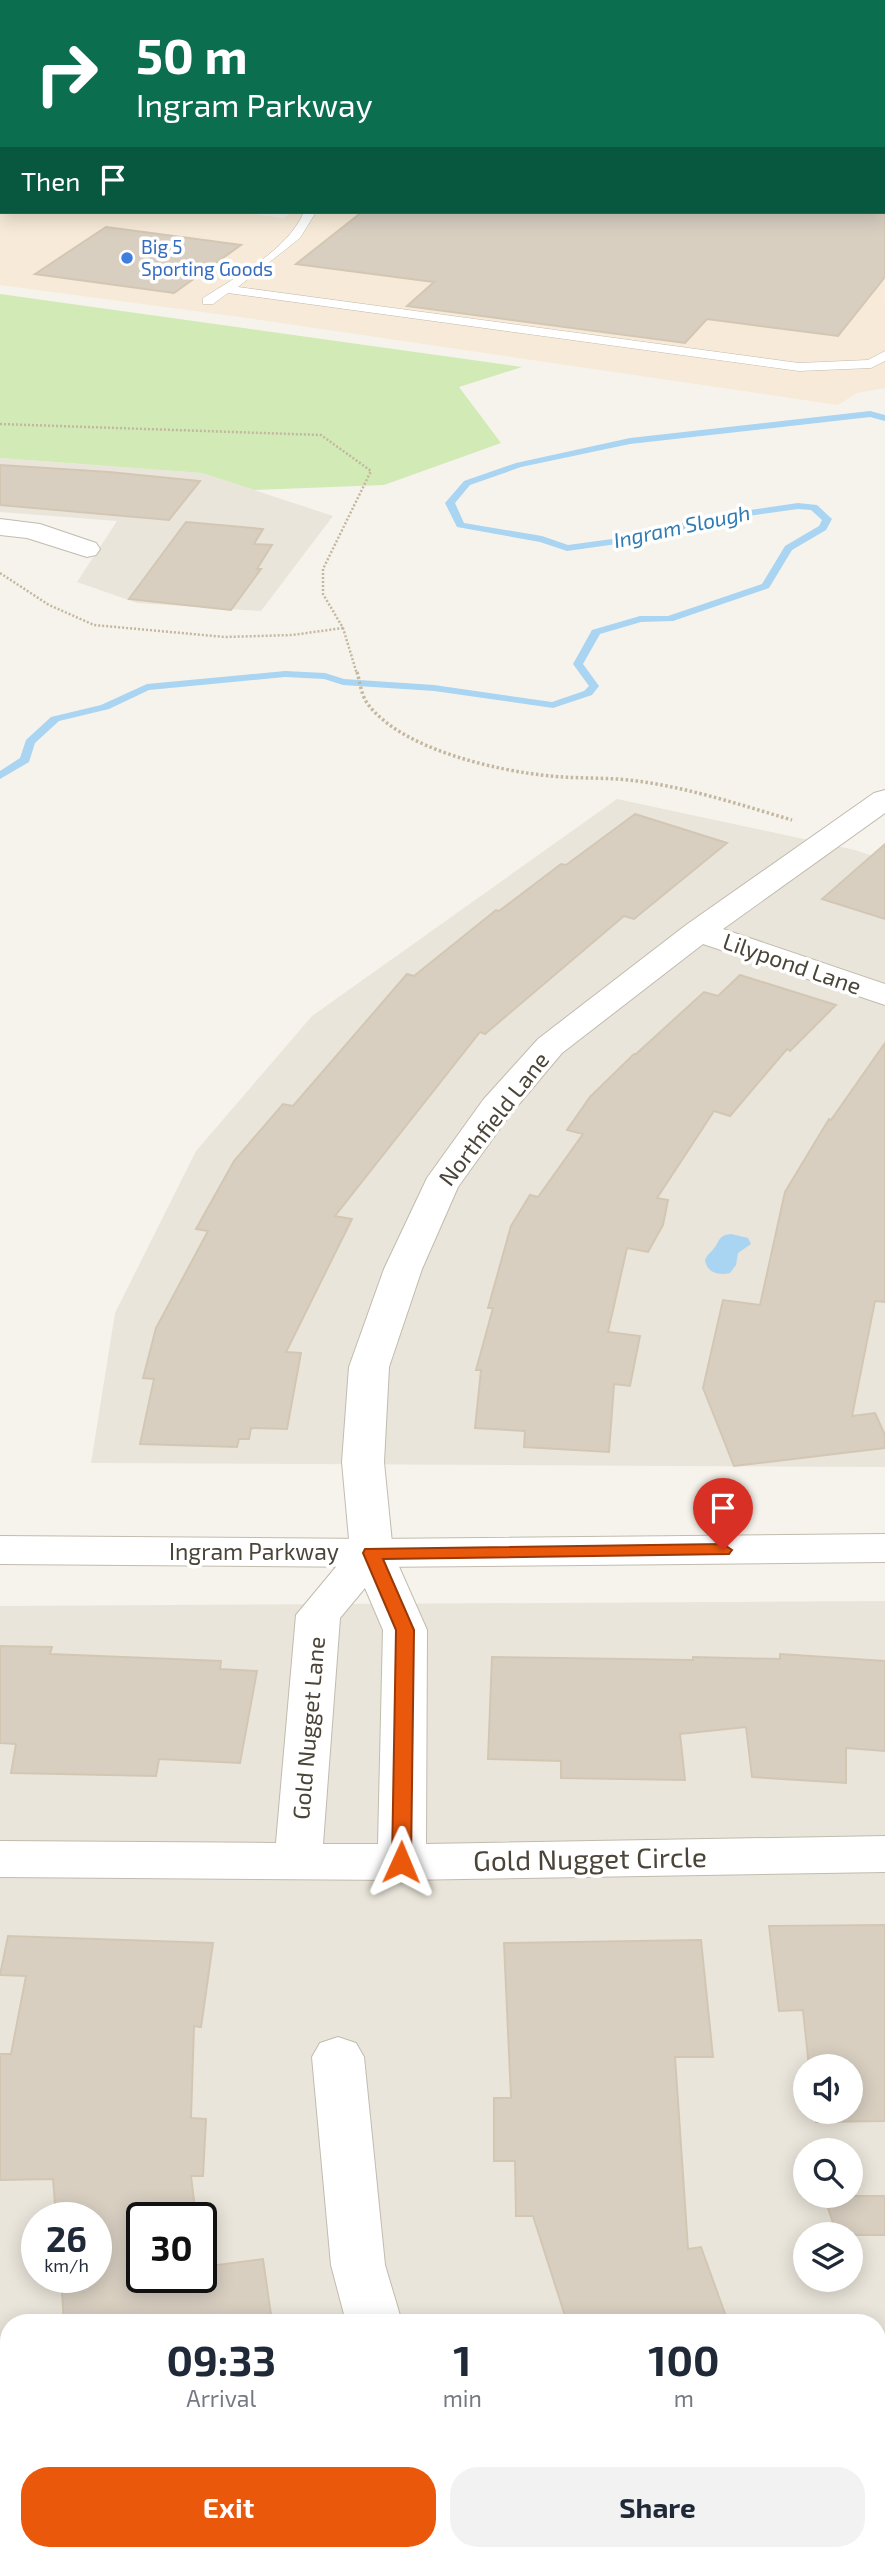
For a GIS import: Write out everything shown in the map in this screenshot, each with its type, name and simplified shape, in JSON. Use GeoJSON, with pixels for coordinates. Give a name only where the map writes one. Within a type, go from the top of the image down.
{"type":"FeatureCollection","features":[{"type":"Feature","properties":{"kind":"street"},"geometry":{"type":"LineString","coordinates":[[0,527],[31,530],[87,549]]}},
{"type":"Feature","properties":{"kind":"street","name":"Northfield Lane"},"geometry":{"type":"LineString","coordinates":[[372,1553],[363,1462],[369,1367],[403,1269],[440,1186],[496,1108],[551,1046],[698,932],[841,833],[885,799]]}},
{"type":"Feature","properties":{"kind":"street","name":"Lilypond Lane"},"geometry":{"type":"LineString","coordinates":[[698,932],[885,995]]}},
{"type":"Feature","properties":{"kind":"street","name":"Ingram Parkway"},"geometry":{"type":"LineString","coordinates":[[0,1550],[372,1553],[885,1548]]}},
{"type":"Feature","properties":{"kind":"street"},"geometry":{"type":"LineString","coordinates":[[372,1553],[405,1630],[401,1862]]}},
{"type":"Feature","properties":{"kind":"street","name":"Gold Nugget Lane"},"geometry":{"type":"LineString","coordinates":[[298,1861],[318,1615],[372,1553]]}},
{"type":"Feature","properties":{"kind":"street","name":"Gold Nugget Circle"},"geometry":{"type":"LineString","coordinates":[[0,1859],[401,1862],[885,1854]]}},
{"type":"Feature","properties":{"kind":"street"},"geometry":{"type":"LineString","coordinates":[[338,2057],[358,2265],[372,2314]]}},
{"type":"Feature","properties":{"kind":"lane"},"geometry":{"type":"LineString","coordinates":[[208,301],[293,237],[309,220],[310,214]]}},
{"type":"Feature","properties":{"kind":"lane"},"geometry":{"type":"LineString","coordinates":[[225,289],[799,367],[871,364],[885,355]]}},
{"type":"Feature","properties":{"kind":"path"},"geometry":{"type":"LineString","coordinates":[[0,424],[321,435],[371,471],[323,569],[323,594],[343,628],[365,701],[380,718],[429,746],[467,761],[550,776],[633,780],[677,788],[841,833]]}},
{"type":"Feature","properties":{"kind":"path"},"geometry":{"type":"LineString","coordinates":[[0,573],[49,606],[94,625],[225,637],[292,635],[343,628]]}},
{"type":"Feature","properties":{"kind":"shaded area"},"geometry":{"type":"Polygon","coordinates":[[[0,214],[252,214],[283,218],[289,214],[885,214],[885,388],[857,393],[838,405],[240,317],[0,285],[0,214]]]}},
{"type":"Feature","properties":{"kind":"shaded area"},"geometry":{"type":"Polygon","coordinates":[[[0,458],[202,473],[333,516],[261,611],[137,603],[77,582],[117,521],[0,512],[0,458]]]}},
{"type":"Feature","properties":{"kind":"shaded area"},"geometry":{"type":"Polygon","coordinates":[[[617,799],[855,850],[885,860],[885,1467],[91,1463],[115,1313],[196,1151],[312,1016],[617,799]]]}},
{"type":"Feature","properties":{"kind":"shaded area"},"geometry":{"type":"Polygon","coordinates":[[[885,1601],[885,2314],[0,2314],[0,1606],[885,1601]]]}},
{"type":"Feature","properties":{"kind":"green space"},"geometry":{"type":"Polygon","coordinates":[[[0,294],[522,367],[459,387],[501,443],[384,485],[254,490],[202,473],[0,458],[0,294]]]}},
{"type":"Feature","properties":{"kind":"water"},"geometry":{"type":"Polygon","coordinates":[[[731,1234],[748,1238],[751,1244],[738,1253],[736,1265],[730,1273],[714,1272],[708,1268],[705,1260],[721,1238],[731,1234]]]}},
{"type":"Feature","properties":{"kind":"building"},"geometry":{"type":"Polygon","coordinates":[[[359,214],[885,214],[885,277],[838,336],[707,319],[685,343],[407,306],[434,282],[296,264],[359,214]]]}},
{"type":"Feature","properties":{"kind":"building","name":"Big 5 Sporting Goods"},"geometry":{"type":"Polygon","coordinates":[[[106,227],[241,245],[174,293],[35,274],[106,227]]]}},
{"type":"Feature","properties":{"kind":"building"},"geometry":{"type":"Polygon","coordinates":[[[0,465],[200,481],[169,520],[0,505],[0,465]]]}},
{"type":"Feature","properties":{"kind":"building"},"geometry":{"type":"Polygon","coordinates":[[[186,522],[263,529],[254,544],[272,545],[257,569],[261,569],[231,610],[129,599],[186,522]]]}},
{"type":"Feature","properties":{"kind":"building"},"geometry":{"type":"Polygon","coordinates":[[[635,814],[727,843],[634,919],[624,916],[485,1034],[480,1032],[335,1216],[352,1219],[286,1352],[301,1353],[287,1429],[251,1428],[249,1439],[239,1439],[237,1447],[140,1444],[154,1379],[143,1378],[156,1328],[208,1231],[196,1229],[234,1161],[283,1104],[293,1106],[407,974],[414,976],[496,910],[499,911],[561,864],[566,865],[635,814]]]}},
{"type":"Feature","properties":{"kind":"building"},"geometry":{"type":"Polygon","coordinates":[[[885,844],[885,919],[822,899],[885,844]]]}},
{"type":"Feature","properties":{"kind":"building"},"geometry":{"type":"Polygon","coordinates":[[[740,975],[836,1005],[790,1051],[787,1049],[730,1116],[714,1111],[657,1198],[668,1200],[663,1225],[648,1252],[627,1248],[608,1332],[640,1336],[630,1386],[614,1384],[609,1452],[524,1447],[525,1431],[475,1428],[481,1370],[476,1370],[493,1308],[488,1308],[511,1226],[530,1195],[538,1197],[583,1134],[567,1130],[590,1097],[634,1054],[704,992],[718,996],[740,975]]]}},
{"type":"Feature","properties":{"kind":"building"},"geometry":{"type":"Polygon","coordinates":[[[885,1043],[885,1302],[875,1301],[852,1416],[875,1413],[885,1435],[885,1448],[734,1466],[703,1388],[723,1300],[760,1305],[785,1192],[829,1119],[831,1120],[885,1043]]]}},
{"type":"Feature","properties":{"kind":"building"},"geometry":{"type":"Polygon","coordinates":[[[0,1646],[52,1647],[50,1654],[221,1661],[220,1669],[257,1671],[240,1763],[159,1759],[156,1776],[11,1773],[16,1744],[0,1743],[0,1646]]]}},
{"type":"Feature","properties":{"kind":"building"},"geometry":{"type":"Polygon","coordinates":[[[780,1654],[885,1661],[885,1751],[846,1748],[846,1783],[752,1777],[746,1727],[680,1734],[685,1780],[561,1778],[561,1761],[488,1759],[492,1657],[693,1660],[693,1657],[780,1659],[780,1654]]]}},
{"type":"Feature","properties":{"kind":"building"},"geometry":{"type":"Polygon","coordinates":[[[885,1925],[885,2121],[863,2121],[863,2054],[808,2054],[803,2010],[779,2011],[769,1926],[885,1925]]]}},
{"type":"Feature","properties":{"kind":"building"},"geometry":{"type":"Polygon","coordinates":[[[8,1936],[213,1943],[201,2027],[194,2026],[191,2118],[206,2119],[203,2176],[191,2176],[194,2202],[126,2202],[126,2293],[217,2293],[217,2265],[263,2259],[271,2314],[63,2314],[62,2293],[112,2293],[112,2202],[55,2202],[53,2179],[0,2180],[0,2054],[11,2054],[26,1976],[0,1975],[8,1936]]]}},
{"type":"Feature","properties":{"kind":"building"},"geometry":{"type":"Polygon","coordinates":[[[701,1940],[713,2057],[675,2057],[688,2249],[701,2247],[725,2314],[564,2314],[533,2216],[516,2216],[515,2161],[494,2161],[494,2098],[511,2098],[504,1943],[701,1940]]]}},
{"type":"Feature","properties":{"kind":"building"},"geometry":{"type":"Polygon","coordinates":[[[863,2196],[885,2196],[885,2235],[863,2235],[863,2222],[833,2222],[828,2208],[863,2208],[863,2196]]]}},
{"type":"Feature","properties":{"kind":"waterway","name":"Ingram Slough"},"geometry":{"type":"LineString","coordinates":[[0,776],[25,760],[30,742],[55,719],[105,707],[147,687],[285,674],[325,676],[343,682],[434,688],[553,705],[588,693],[594,686],[578,664],[596,632],[640,619],[669,619],[766,586],[788,548],[823,528],[827,519],[814,507],[798,506],[689,522],[674,533],[567,548],[542,539],[460,525],[450,503],[467,483],[519,465],[630,441],[870,414],[885,418]]}},
{"type":"Feature","properties":{"kind":"place","name":"Big 5 Sporting Goods"},"geometry":{"type":"Point","coordinates":[127,258]}},
{"type":"Feature","properties":{"kind":"route"},"geometry":{"type":"LineString","coordinates":[[401,1862],[405,1630],[372,1553],[723,1550]]}}]}
